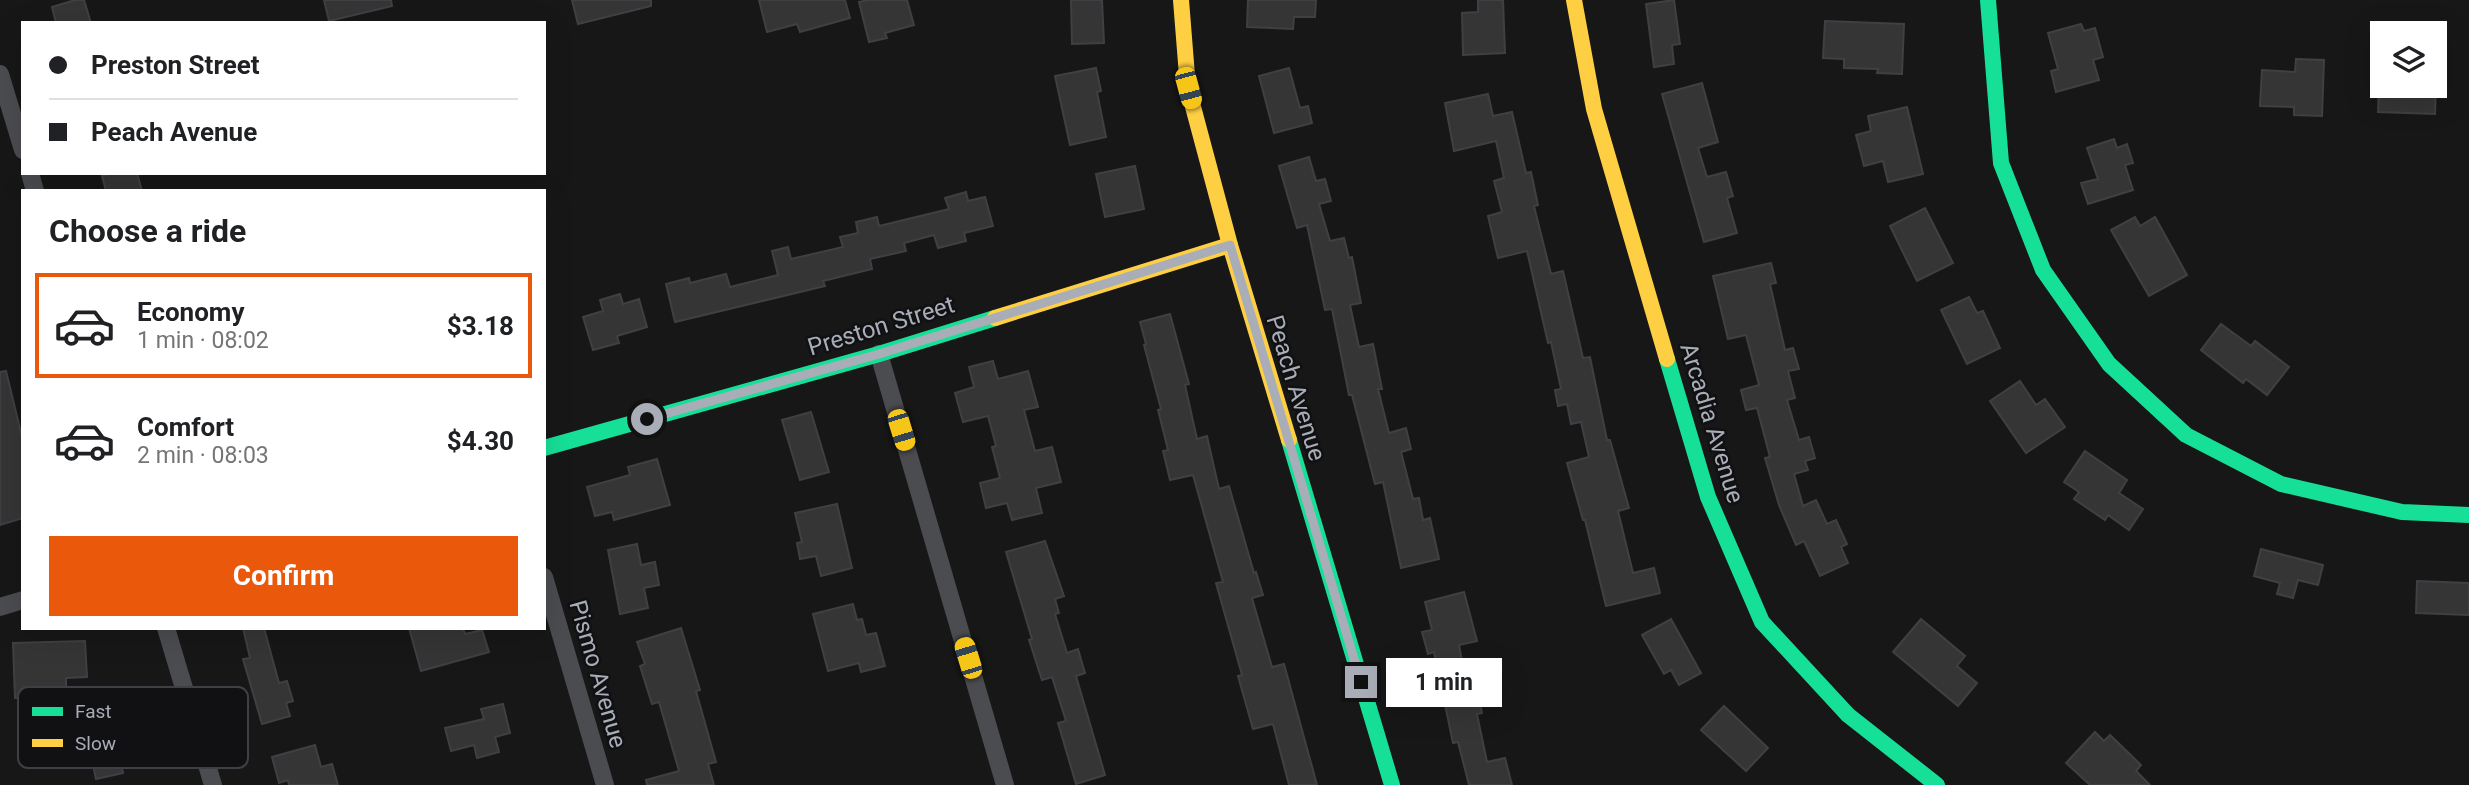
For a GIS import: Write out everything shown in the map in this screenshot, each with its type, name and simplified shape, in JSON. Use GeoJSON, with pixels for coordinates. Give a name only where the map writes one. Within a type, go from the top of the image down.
{"type":"FeatureCollection","features":[{"type":"Feature","properties":{"kind":"street","name":"Peach Avenue"},"geometry":{"type":"LineString","coordinates":[[1181,0],[1188,88],[1230,245],[1392,785]]}},
{"type":"Feature","properties":{"kind":"street","name":"Arcadia Avenue"},"geometry":{"type":"LineString","coordinates":[[1574,0],[1594,110],[1708,497],[1762,622],[1848,715],[1937,785]]}},
{"type":"Feature","properties":{"kind":"street"},"geometry":{"type":"LineString","coordinates":[[1988,0],[2001,163],[2043,270],[2109,364],[2186,435],[2281,484],[2402,512],[2469,515]]}},
{"type":"Feature","properties":{"kind":"street"},"geometry":{"type":"LineString","coordinates":[[0,74],[21,143]]}},
{"type":"Feature","properties":{"kind":"street","name":"Preston Street"},"geometry":{"type":"LineString","coordinates":[[546,447],[879,354],[1230,245]]}},
{"type":"Feature","properties":{"kind":"street"},"geometry":{"type":"LineString","coordinates":[[879,354],[1005,785]]}},
{"type":"Feature","properties":{"kind":"street","name":"Pismo Avenue"},"geometry":{"type":"LineString","coordinates":[[546,584],[606,785]]}},
{"type":"Feature","properties":{"kind":"street"},"geometry":{"type":"LineString","coordinates":[[0,607],[21,601]]}},
{"type":"Feature","properties":{"kind":"street"},"geometry":{"type":"LineString","coordinates":[[167,630],[184,687]]}},
{"type":"Feature","properties":{"kind":"street"},"geometry":{"type":"LineString","coordinates":[[208,768],[213,785]]}},
{"type":"Feature","properties":{"kind":"building"},"geometry":{"type":"Polygon","coordinates":[[[84,0],[90,21],[56,21],[52,7],[84,0]]]}},
{"type":"Feature","properties":{"kind":"building"},"geometry":{"type":"Polygon","coordinates":[[[324,0],[391,0],[392,6],[329,21],[324,0]]]}},
{"type":"Feature","properties":{"kind":"building"},"geometry":{"type":"Polygon","coordinates":[[[572,0],[651,0],[651,6],[578,24],[572,0]]]}},
{"type":"Feature","properties":{"kind":"building"},"geometry":{"type":"Polygon","coordinates":[[[759,0],[845,0],[850,18],[800,32],[797,24],[767,32],[759,0]]]}},
{"type":"Feature","properties":{"kind":"building"},"geometry":{"type":"Polygon","coordinates":[[[907,0],[914,25],[885,33],[887,38],[869,42],[859,2],[907,0]]]}},
{"type":"Feature","properties":{"kind":"building"},"geometry":{"type":"Polygon","coordinates":[[[1071,0],[1102,0],[1104,43],[1072,44],[1071,0]]]}},
{"type":"Feature","properties":{"kind":"building"},"geometry":{"type":"Polygon","coordinates":[[[1248,0],[1316,0],[1315,17],[1294,17],[1293,29],[1247,27],[1248,0]]]}},
{"type":"Feature","properties":{"kind":"building"},"geometry":{"type":"Polygon","coordinates":[[[1478,0],[1503,0],[1505,53],[1463,55],[1462,13],[1478,12],[1478,0]]]}},
{"type":"Feature","properties":{"kind":"building"},"geometry":{"type":"Polygon","coordinates":[[[1674,0],[1680,44],[1672,45],[1674,64],[1654,67],[1646,4],[1674,0]]]}},
{"type":"Feature","properties":{"kind":"building"},"geometry":{"type":"Polygon","coordinates":[[[1825,21],[1904,24],[1902,74],[1877,73],[1878,69],[1844,68],[1844,59],[1823,58],[1825,21]]]}},
{"type":"Feature","properties":{"kind":"building"},"geometry":{"type":"Polygon","coordinates":[[[2081,24],[2084,31],[2095,28],[2103,57],[2093,60],[2099,80],[2056,92],[2051,71],[2058,69],[2048,33],[2081,24]]]}},
{"type":"Feature","properties":{"kind":"building"},"geometry":{"type":"Polygon","coordinates":[[[2296,59],[2324,60],[2322,116],[2294,115],[2294,107],[2260,106],[2262,70],[2295,72],[2296,59]]]}},
{"type":"Feature","properties":{"kind":"building"},"geometry":{"type":"Polygon","coordinates":[[[1096,68],[1101,91],[1097,92],[1106,137],[1070,145],[1055,76],[1096,68]]]}},
{"type":"Feature","properties":{"kind":"building"},"geometry":{"type":"Polygon","coordinates":[[[1289,68],[1300,108],[1308,106],[1312,123],[1274,133],[1259,76],[1289,68]]]}},
{"type":"Feature","properties":{"kind":"building"},"geometry":{"type":"Polygon","coordinates":[[[1702,83],[1718,142],[1698,148],[1707,177],[1726,172],[1733,196],[1727,198],[1737,233],[1704,242],[1662,94],[1702,83]]]}},
{"type":"Feature","properties":{"kind":"building"},"geometry":{"type":"Polygon","coordinates":[[[1488,94],[1493,116],[1512,112],[1526,173],[1531,172],[1538,205],[1534,206],[1551,274],[1563,271],[1583,358],[1590,357],[1607,440],[1610,440],[1629,508],[1618,511],[1633,573],[1654,568],[1660,593],[1606,606],[1585,520],[1567,463],[1589,457],[1581,422],[1571,424],[1567,404],[1558,406],[1555,390],[1561,389],[1527,251],[1498,258],[1488,216],[1502,212],[1494,181],[1504,178],[1496,141],[1454,151],[1445,103],[1488,94]]]}},
{"type":"Feature","properties":{"kind":"building"},"geometry":{"type":"Polygon","coordinates":[[[2379,98],[2436,98],[2435,114],[2378,112],[2379,98]]]}},
{"type":"Feature","properties":{"kind":"building"},"geometry":{"type":"Polygon","coordinates":[[[1907,107],[1923,174],[1888,182],[1883,161],[1864,166],[1856,135],[1871,131],[1868,116],[1907,107]]]}},
{"type":"Feature","properties":{"kind":"building"},"geometry":{"type":"Polygon","coordinates":[[[2114,139],[2117,148],[2127,144],[2133,163],[2125,165],[2133,190],[2088,204],[2081,183],[2098,179],[2087,148],[2114,139]]]}},
{"type":"Feature","properties":{"kind":"building"},"geometry":{"type":"Polygon","coordinates":[[[1309,157],[1316,181],[1325,179],[1331,201],[1319,204],[1330,241],[1344,238],[1349,258],[1352,257],[1361,303],[1350,305],[1359,347],[1373,344],[1382,389],[1378,389],[1389,433],[1406,428],[1411,449],[1401,452],[1413,499],[1419,498],[1423,520],[1430,518],[1439,559],[1401,568],[1383,482],[1375,484],[1352,395],[1349,395],[1332,309],[1325,310],[1307,225],[1297,228],[1279,166],[1309,157]]]}},
{"type":"Feature","properties":{"kind":"building"},"geometry":{"type":"Polygon","coordinates":[[[1135,166],[1144,209],[1105,217],[1096,174],[1135,166]]]}},
{"type":"Feature","properties":{"kind":"building"},"geometry":{"type":"Polygon","coordinates":[[[138,175],[141,189],[105,189],[102,176],[138,175]]]}},
{"type":"Feature","properties":{"kind":"building"},"geometry":{"type":"Polygon","coordinates":[[[966,192],[968,201],[985,197],[993,226],[964,233],[966,241],[938,248],[934,235],[904,243],[906,251],[870,259],[872,269],[823,281],[825,286],[675,322],[666,284],[689,278],[690,283],[726,274],[730,287],[778,275],[772,251],[788,247],[791,259],[843,247],[840,237],[858,233],[856,222],[877,217],[879,226],[949,209],[945,198],[966,192]]]}},
{"type":"Feature","properties":{"kind":"building"},"geometry":{"type":"Polygon","coordinates":[[[1925,208],[1953,263],[1917,281],[1890,226],[1925,208]]]}},
{"type":"Feature","properties":{"kind":"building"},"geometry":{"type":"Polygon","coordinates":[[[2135,217],[2140,226],[2155,217],[2187,275],[2149,296],[2111,230],[2135,217]]]}},
{"type":"Feature","properties":{"kind":"building"},"geometry":{"type":"Polygon","coordinates":[[[1771,263],[1776,283],[1770,284],[1785,350],[1793,348],[1799,369],[1788,371],[1795,398],[1787,400],[1799,440],[1809,437],[1815,458],[1805,461],[1808,470],[1794,474],[1803,506],[1816,500],[1827,524],[1836,520],[1847,544],[1841,547],[1848,563],[1820,576],[1804,541],[1796,545],[1779,505],[1765,458],[1770,457],[1757,408],[1746,410],[1741,390],[1759,385],[1746,335],[1728,339],[1713,276],[1771,263]]]}},
{"type":"Feature","properties":{"kind":"building"},"geometry":{"type":"Polygon","coordinates":[[[620,294],[623,304],[639,299],[647,327],[617,336],[619,343],[593,350],[583,317],[603,311],[600,300],[620,294]]]}},
{"type":"Feature","properties":{"kind":"building"},"geometry":{"type":"Polygon","coordinates":[[[1969,297],[1977,313],[1983,311],[2000,348],[1967,364],[1941,310],[1969,297]]]}},
{"type":"Feature","properties":{"kind":"building"},"geometry":{"type":"Polygon","coordinates":[[[1170,314],[1189,384],[1185,385],[1197,439],[1207,436],[1219,489],[1229,486],[1263,595],[1252,598],[1272,667],[1284,664],[1317,785],[1289,785],[1273,724],[1253,729],[1238,676],[1242,675],[1216,583],[1223,582],[1193,475],[1170,480],[1163,451],[1168,450],[1158,410],[1161,409],[1140,322],[1170,314]]]}},
{"type":"Feature","properties":{"kind":"building"},"geometry":{"type":"Polygon","coordinates":[[[2221,324],[2251,346],[2255,341],[2289,367],[2267,395],[2246,379],[2243,383],[2201,350],[2221,324]]]}},
{"type":"Feature","properties":{"kind":"building"},"geometry":{"type":"Polygon","coordinates":[[[993,361],[998,379],[1028,371],[1038,407],[1024,410],[1035,451],[1052,447],[1061,482],[1036,488],[1042,513],[1012,520],[1007,503],[986,508],[980,483],[1000,478],[992,447],[996,446],[988,416],[963,422],[955,393],[974,387],[969,367],[993,361]]]}},
{"type":"Feature","properties":{"kind":"building"},"geometry":{"type":"Polygon","coordinates":[[[6,371],[21,433],[21,519],[0,525],[0,372],[6,371]]]}},
{"type":"Feature","properties":{"kind":"building"},"geometry":{"type":"Polygon","coordinates":[[[2020,381],[2036,405],[2045,399],[2065,427],[2026,453],[1990,401],[2020,381]]]}},
{"type":"Feature","properties":{"kind":"building"},"geometry":{"type":"Polygon","coordinates":[[[811,412],[829,472],[800,480],[782,420],[811,412]]]}},
{"type":"Feature","properties":{"kind":"building"},"geometry":{"type":"Polygon","coordinates":[[[2085,451],[2127,480],[2119,493],[2143,509],[2129,530],[2108,515],[2105,520],[2074,499],[2079,492],[2064,482],[2085,451]]]}},
{"type":"Feature","properties":{"kind":"building"},"geometry":{"type":"Polygon","coordinates":[[[657,459],[670,505],[614,520],[612,512],[595,516],[587,487],[630,475],[628,467],[657,459]]]}},
{"type":"Feature","properties":{"kind":"building"},"geometry":{"type":"Polygon","coordinates":[[[837,504],[852,568],[821,576],[816,556],[800,559],[797,543],[802,542],[795,513],[837,504]]]}},
{"type":"Feature","properties":{"kind":"building"},"geometry":{"type":"Polygon","coordinates":[[[1045,541],[1064,596],[1055,599],[1059,613],[1055,614],[1067,653],[1078,649],[1085,673],[1076,676],[1105,775],[1076,784],[1058,723],[1066,721],[1052,677],[1042,680],[1006,552],[1045,541]]]}},
{"type":"Feature","properties":{"kind":"building"},"geometry":{"type":"Polygon","coordinates":[[[637,544],[641,565],[655,562],[659,585],[644,588],[648,608],[620,614],[608,550],[637,544]]]}},
{"type":"Feature","properties":{"kind":"building"},"geometry":{"type":"Polygon","coordinates":[[[2261,549],[2323,565],[2318,585],[2298,580],[2293,598],[2277,594],[2280,583],[2254,576],[2261,549]]]}},
{"type":"Feature","properties":{"kind":"building"},"geometry":{"type":"Polygon","coordinates":[[[2417,581],[2469,583],[2469,615],[2416,613],[2417,581]]]}},
{"type":"Feature","properties":{"kind":"building"},"geometry":{"type":"Polygon","coordinates":[[[1464,592],[1477,641],[1459,645],[1467,687],[1476,686],[1482,713],[1477,714],[1487,762],[1505,758],[1512,785],[1469,785],[1458,742],[1453,743],[1434,652],[1428,654],[1422,632],[1432,630],[1425,602],[1464,592]]]}},
{"type":"Feature","properties":{"kind":"building"},"geometry":{"type":"Polygon","coordinates":[[[853,604],[857,620],[862,619],[866,635],[876,633],[885,666],[861,672],[859,663],[828,671],[813,614],[853,604]]]}},
{"type":"Feature","properties":{"kind":"building"},"geometry":{"type":"Polygon","coordinates":[[[1671,619],[1701,673],[1679,685],[1671,670],[1664,674],[1642,635],[1671,619]]]}},
{"type":"Feature","properties":{"kind":"building"},"geometry":{"type":"Polygon","coordinates":[[[1921,619],[1965,656],[1957,666],[1977,683],[1958,706],[1893,652],[1921,619]]]}},
{"type":"Feature","properties":{"kind":"building"},"geometry":{"type":"Polygon","coordinates":[[[681,628],[700,690],[696,691],[716,762],[708,764],[714,785],[647,785],[646,780],[679,771],[659,702],[652,704],[640,666],[645,664],[637,642],[681,628]]]}},
{"type":"Feature","properties":{"kind":"building"},"geometry":{"type":"Polygon","coordinates":[[[243,630],[265,630],[279,683],[287,681],[293,701],[286,703],[290,716],[262,724],[243,659],[250,658],[243,630]]]}},
{"type":"Feature","properties":{"kind":"building"},"geometry":{"type":"Polygon","coordinates":[[[410,630],[464,630],[465,634],[482,630],[489,652],[421,671],[410,630]]]}},
{"type":"Feature","properties":{"kind":"building"},"geometry":{"type":"Polygon","coordinates":[[[85,641],[87,677],[66,678],[66,687],[18,687],[18,698],[15,698],[13,643],[85,641]]]}},
{"type":"Feature","properties":{"kind":"building"},"geometry":{"type":"Polygon","coordinates":[[[503,704],[510,733],[495,737],[499,752],[477,758],[474,745],[451,751],[445,728],[484,719],[481,709],[503,704]]]}},
{"type":"Feature","properties":{"kind":"building"},"geometry":{"type":"Polygon","coordinates":[[[1724,706],[1768,748],[1746,771],[1701,730],[1724,706]]]}},
{"type":"Feature","properties":{"kind":"building"},"geometry":{"type":"Polygon","coordinates":[[[2095,732],[2104,741],[2110,735],[2141,765],[2136,771],[2150,785],[2090,785],[2066,763],[2095,732]]]}},
{"type":"Feature","properties":{"kind":"building"},"geometry":{"type":"Polygon","coordinates":[[[315,745],[321,767],[332,764],[338,785],[289,785],[288,780],[279,783],[272,757],[315,745]]]}},
{"type":"Feature","properties":{"kind":"building"},"geometry":{"type":"Polygon","coordinates":[[[94,768],[122,768],[123,773],[96,779],[94,768]]]}},
{"type":"Feature","properties":{"kind":"traffic: fast"},"geometry":{"type":"LineString","coordinates":[[1988,0],[2001,163],[2043,270],[2109,364],[2186,435],[2281,484],[2402,512],[2469,515]]}},
{"type":"Feature","properties":{"kind":"traffic: fast"},"geometry":{"type":"LineString","coordinates":[[546,447],[879,354],[995,318]]}},
{"type":"Feature","properties":{"kind":"traffic: fast"},"geometry":{"type":"LineString","coordinates":[[1667,359],[1708,497],[1762,622],[1848,715],[1937,785]]}},
{"type":"Feature","properties":{"kind":"traffic: fast"},"geometry":{"type":"LineString","coordinates":[[1289,440],[1392,785]]}},
{"type":"Feature","properties":{"kind":"traffic: slow"},"geometry":{"type":"LineString","coordinates":[[1181,0],[1188,88],[1230,245],[1289,440]]}},
{"type":"Feature","properties":{"kind":"traffic: slow"},"geometry":{"type":"LineString","coordinates":[[1574,0],[1594,109],[1667,359]]}},
{"type":"Feature","properties":{"kind":"traffic: slow"},"geometry":{"type":"LineString","coordinates":[[995,318],[1230,245]]}},
{"type":"Feature","properties":{"kind":"route"},"geometry":{"type":"LineString","coordinates":[[647,419],[879,354],[1230,245],[1361,682]]}}]}
